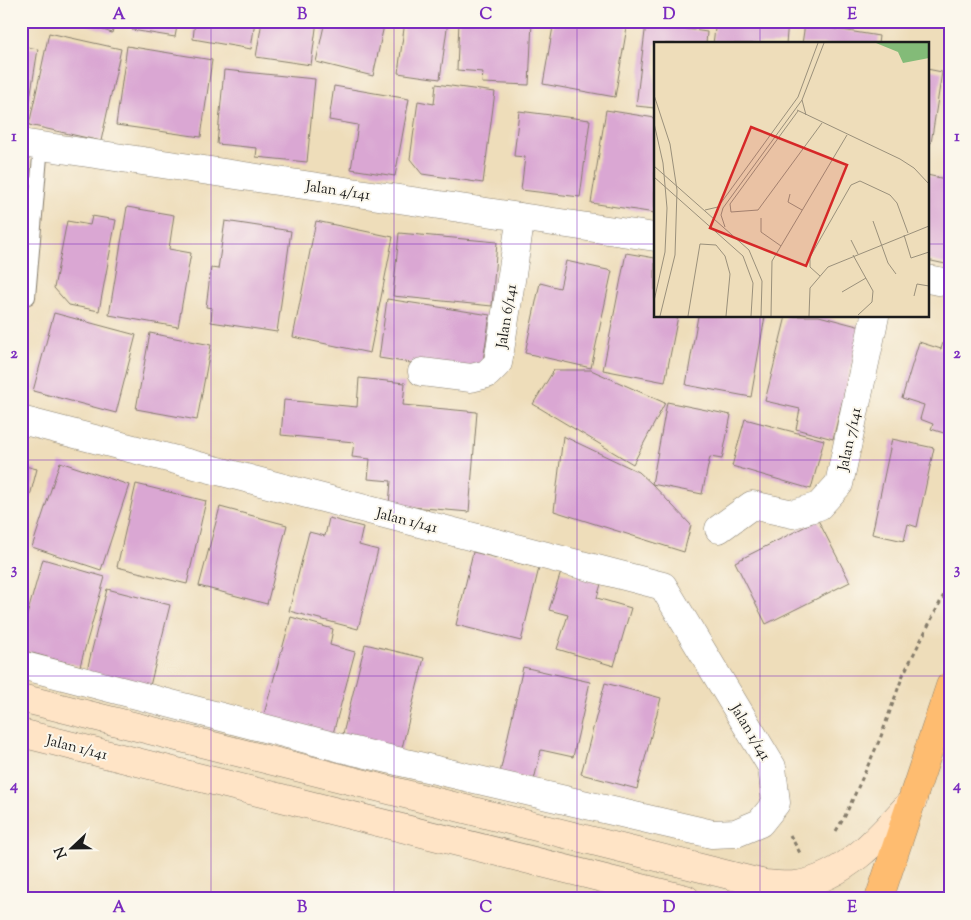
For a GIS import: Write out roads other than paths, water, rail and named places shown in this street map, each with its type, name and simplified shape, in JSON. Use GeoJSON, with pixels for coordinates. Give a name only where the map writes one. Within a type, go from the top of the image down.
{"type":"FeatureCollection","features":[{"type":"Feature","properties":{"kind":"highway"},"geometry":{"type":"LineString","coordinates":[[879,899],[950,686]]}},
{"type":"Feature","properties":{"kind":"street","name":"Jalan 4/141"},"geometry":{"type":"LineString","coordinates":[[31,144],[654,237]]}},
{"type":"Feature","properties":{"kind":"street","name":"Jalan 6/141"},"geometry":{"type":"LineString","coordinates":[[422,372],[471,378],[487,374],[498,363],[522,217]]}},
{"type":"Feature","properties":{"kind":"street"},"geometry":{"type":"LineString","coordinates":[[928,279],[950,283]]}},
{"type":"Feature","properties":{"kind":"street","name":"Jalan 7/141"},"geometry":{"type":"LineString","coordinates":[[719,530],[752,505],[793,514],[819,506],[840,484],[875,318]]}},
{"type":"Feature","properties":{"kind":"street","name":"Jalan 1/141"},"geometry":{"type":"LineString","coordinates":[[21,420],[663,586],[772,767],[776,803],[760,823],[736,833],[712,834],[342,748],[21,665]]}},
{"type":"Feature","properties":{"kind":"street"},"geometry":{"type":"LineString","coordinates":[[21,698],[765,884],[796,885],[826,876],[859,856],[913,800]]}},
{"type":"Feature","properties":{"kind":"street","name":"Jalan 1/141"},"geometry":{"type":"LineString","coordinates":[[21,733],[686,899]]}},
{"type":"Feature","properties":{"kind":"lane"},"geometry":{"type":"LineString","coordinates":[[28,297],[31,144]]}}]}
